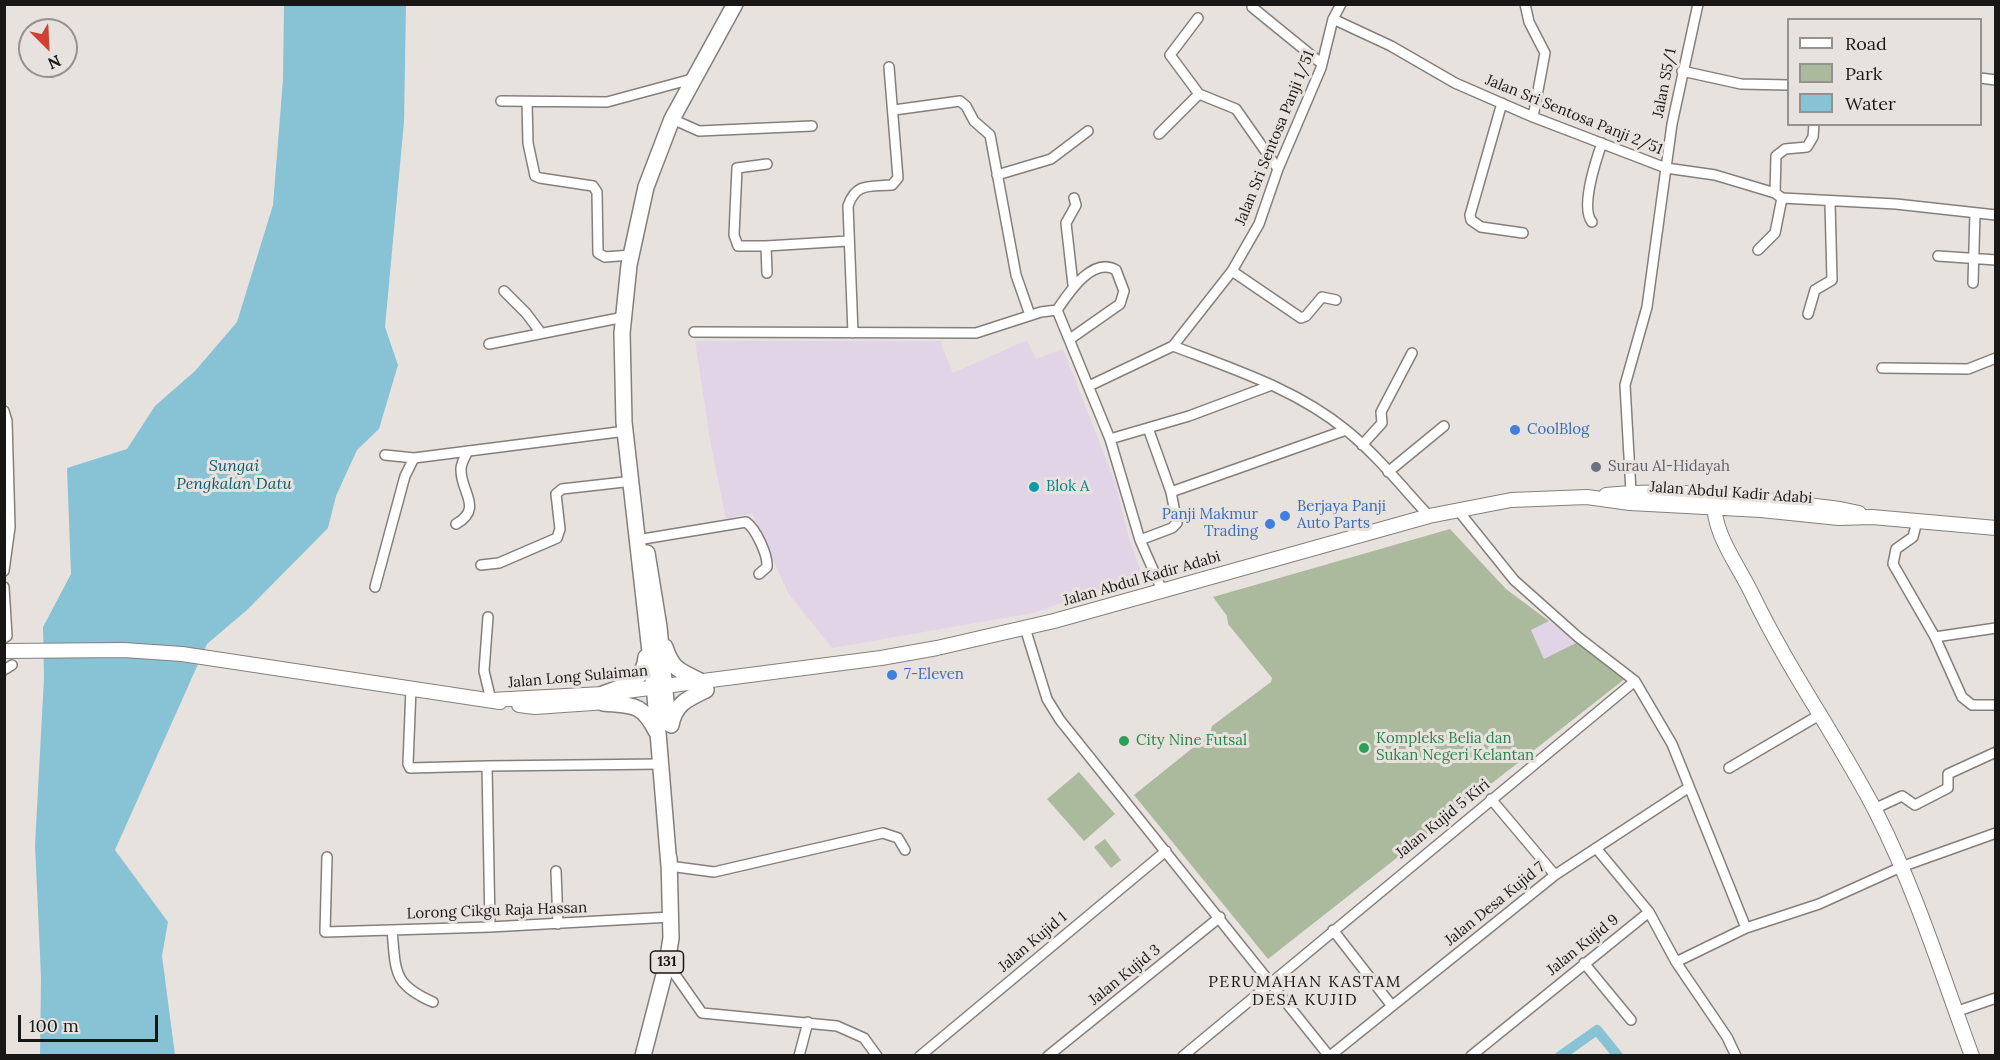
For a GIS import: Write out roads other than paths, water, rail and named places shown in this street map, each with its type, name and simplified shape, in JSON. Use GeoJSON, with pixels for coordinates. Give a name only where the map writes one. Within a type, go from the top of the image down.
{"type":"FeatureCollection","features":[{"type":"Feature","properties":{"kind":"main road"},"geometry":{"type":"LineString","coordinates":[[633,482],[623,405],[624,317],[631,255],[646,187],[672,119],[735,4]]}},
{"type":"Feature","properties":{"kind":"main road","name":"131"},"geometry":{"type":"LineString","coordinates":[[633,482],[653,630],[664,735],[671,917],[667,963],[643,1056]]}},
{"type":"Feature","properties":{"kind":"main road","name":"Jalan Abdul Kadir Adabi"},"geometry":{"type":"LineString","coordinates":[[660,691],[881,658],[1025,628],[1457,509],[1526,498],[1587,497],[1630,492],[1718,502]]}},
{"type":"Feature","properties":{"kind":"main road","name":"Jalan Abdul Kadir Adabi"},"geometry":{"type":"LineString","coordinates":[[1587,497],[1630,503],[1718,502],[1840,508],[1872,517],[1995,528]]}},
{"type":"Feature","properties":{"kind":"main road"},"geometry":{"type":"LineString","coordinates":[[1718,502],[1716,523],[1731,558],[1741,569],[1778,643],[1874,808],[1901,867],[1958,1011],[1972,1056]]}},
{"type":"Feature","properties":{"kind":"main road"},"geometry":{"type":"LineString","coordinates":[[603,698],[643,710],[664,735],[674,712],[682,702],[703,685],[677,671],[653,630]]}},
{"type":"Feature","properties":{"kind":"main road"},"geometry":{"type":"LineString","coordinates":[[603,698],[640,676],[645,668],[653,630]]}},
{"type":"Feature","properties":{"kind":"main road","name":"Jalan Long Sulaiman"},"geometry":{"type":"LineString","coordinates":[[4,651],[124,650],[225,658],[491,700],[603,698],[660,691]]}},
{"type":"Feature","properties":{"kind":"main road","name":"131"},"geometry":{"type":"LineString","coordinates":[[664,735],[661,764],[669,866]]}},
{"type":"Feature","properties":{"kind":"street","name":"Jalan Sri Sentosa Panji 1/51"},"geometry":{"type":"LineString","coordinates":[[1089,386],[1173,346],[1232,271],[1259,224],[1278,169],[1322,64],[1333,19],[1341,4]]}},
{"type":"Feature","properties":{"kind":"street"},"geometry":{"type":"LineString","coordinates":[[1525,4],[1529,22],[1545,53],[1533,117]]}},
{"type":"Feature","properties":{"kind":"street","name":"Jalan S5/1"},"geometry":{"type":"LineString","coordinates":[[1630,492],[1625,386],[1647,307],[1682,72],[1698,4]]}},
{"type":"Feature","properties":{"kind":"street"},"geometry":{"type":"LineString","coordinates":[[1252,7],[1322,64]]}},
{"type":"Feature","properties":{"kind":"street"},"geometry":{"type":"LineString","coordinates":[[1198,18],[1170,52],[1199,94],[1236,109],[1278,169]]}},
{"type":"Feature","properties":{"kind":"street","name":"Jalan Sri Sentosa Panji 2/51"},"geometry":{"type":"LineString","coordinates":[[1333,19],[1391,46],[1455,83],[1533,117],[1666,168],[1714,175],[1778,195],[1830,202],[1896,204],[1995,215]]}},
{"type":"Feature","properties":{"kind":"street"},"geometry":{"type":"LineString","coordinates":[[853,333],[848,206],[855,192],[865,185],[892,185],[898,181],[889,67]]}},
{"type":"Feature","properties":{"kind":"street"},"geometry":{"type":"LineString","coordinates":[[1682,72],[1741,84],[1787,85]]}},
{"type":"Feature","properties":{"kind":"street"},"geometry":{"type":"LineString","coordinates":[[501,101],[607,102],[692,79]]}},
{"type":"Feature","properties":{"kind":"street"},"geometry":{"type":"LineString","coordinates":[[1159,134],[1199,94]]}},
{"type":"Feature","properties":{"kind":"street"},"geometry":{"type":"LineString","coordinates":[[524,102],[528,143],[536,176],[593,186],[597,192],[598,253],[605,257],[631,255]]}},
{"type":"Feature","properties":{"kind":"street"},"geometry":{"type":"LineString","coordinates":[[894,110],[963,102],[974,121],[990,135],[1017,275],[1030,315]]}},
{"type":"Feature","properties":{"kind":"street"},"geometry":{"type":"LineString","coordinates":[[1502,103],[1470,215],[1471,220],[1481,227],[1522,232]]}},
{"type":"Feature","properties":{"kind":"street"},"geometry":{"type":"LineString","coordinates":[[672,119],[699,131],[812,126]]}},
{"type":"Feature","properties":{"kind":"street"},"geometry":{"type":"LineString","coordinates":[[1758,250],[1775,232],[1778,195],[1776,156],[1785,148],[1807,147],[1813,137],[1814,126]]}},
{"type":"Feature","properties":{"kind":"street"},"geometry":{"type":"LineString","coordinates":[[998,175],[1051,159],[1088,131]]}},
{"type":"Feature","properties":{"kind":"street"},"geometry":{"type":"LineString","coordinates":[[1592,222],[1586,212],[1595,164],[1602,143]]}},
{"type":"Feature","properties":{"kind":"street"},"geometry":{"type":"LineString","coordinates":[[766,164],[742,166],[735,172],[734,235],[738,246],[848,241]]}},
{"type":"Feature","properties":{"kind":"street"},"geometry":{"type":"LineString","coordinates":[[1073,285],[1066,223],[1076,205],[1074,198]]}},
{"type":"Feature","properties":{"kind":"street"},"geometry":{"type":"LineString","coordinates":[[1808,314],[1815,290],[1832,280],[1830,202]]}},
{"type":"Feature","properties":{"kind":"street"},"geometry":{"type":"LineString","coordinates":[[1973,283],[1975,213]]}},
{"type":"Feature","properties":{"kind":"street"},"geometry":{"type":"LineString","coordinates":[[766,246],[767,273]]}},
{"type":"Feature","properties":{"kind":"street"},"geometry":{"type":"LineString","coordinates":[[1938,256],[1995,260]]}},
{"type":"Feature","properties":{"kind":"street"},"geometry":{"type":"LineString","coordinates":[[694,332],[976,333],[1030,315],[1057,310],[1073,285],[1091,273],[1110,267],[1116,270],[1124,291],[1120,304],[1070,339]]}},
{"type":"Feature","properties":{"kind":"street"},"geometry":{"type":"LineString","coordinates":[[1232,271],[1301,318],[1306,316],[1322,297],[1336,300]]}},
{"type":"Feature","properties":{"kind":"street"},"geometry":{"type":"LineString","coordinates":[[504,291],[526,313],[541,333]]}},
{"type":"Feature","properties":{"kind":"street"},"geometry":{"type":"LineString","coordinates":[[1057,310],[1110,439],[1140,540],[1162,590]]}},
{"type":"Feature","properties":{"kind":"street"},"geometry":{"type":"LineString","coordinates":[[489,344],[624,317]]}},
{"type":"Feature","properties":{"kind":"street"},"geometry":{"type":"LineString","coordinates":[[1173,346],[1272,385],[1311,406],[1346,430],[1429,516]]}},
{"type":"Feature","properties":{"kind":"street"},"geometry":{"type":"LineString","coordinates":[[1362,445],[1382,423],[1381,412],[1412,353]]}},
{"type":"Feature","properties":{"kind":"street"},"geometry":{"type":"LineString","coordinates":[[1882,368],[1968,369],[1995,358]]}},
{"type":"Feature","properties":{"kind":"street"},"geometry":{"type":"LineString","coordinates":[[1110,439],[1189,416],[1272,385]]}},
{"type":"Feature","properties":{"kind":"street"},"geometry":{"type":"LineString","coordinates":[[4,411],[7,421],[10,527],[4,571]]}},
{"type":"Feature","properties":{"kind":"street"},"geometry":{"type":"LineString","coordinates":[[1388,472],[1444,426]]}},
{"type":"Feature","properties":{"kind":"street"},"geometry":{"type":"LineString","coordinates":[[1140,540],[1172,528],[1177,523],[1178,516],[1148,428]]}},
{"type":"Feature","properties":{"kind":"street"},"geometry":{"type":"LineString","coordinates":[[1171,492],[1346,430]]}},
{"type":"Feature","properties":{"kind":"street"},"geometry":{"type":"LineString","coordinates":[[385,455],[414,458],[626,431]]}},
{"type":"Feature","properties":{"kind":"street"},"geometry":{"type":"LineString","coordinates":[[456,524],[467,518],[470,510],[461,466],[468,451]]}},
{"type":"Feature","properties":{"kind":"street"},"geometry":{"type":"LineString","coordinates":[[375,586],[405,476],[414,458]]}},
{"type":"Feature","properties":{"kind":"street"},"geometry":{"type":"LineString","coordinates":[[482,565],[499,563],[557,538],[560,529],[556,494],[562,489],[633,482]]}},
{"type":"Feature","properties":{"kind":"street"},"geometry":{"type":"LineString","coordinates":[[1457,509],[1514,580],[1578,637],[1635,681],[1672,744],[1746,928]]}},
{"type":"Feature","properties":{"kind":"street"},"geometry":{"type":"LineString","coordinates":[[1917,521],[1913,537],[1896,549],[1893,564],[1935,637],[1962,698],[1972,705],[1995,705]]}},
{"type":"Feature","properties":{"kind":"street"},"geometry":{"type":"LineString","coordinates":[[641,540],[746,522],[752,527],[767,560],[767,567],[759,574]]}},
{"type":"Feature","properties":{"kind":"street"},"geometry":{"type":"LineString","coordinates":[[4,586],[7,636],[4,638]]}},
{"type":"Feature","properties":{"kind":"street"},"geometry":{"type":"LineString","coordinates":[[489,617],[484,671],[491,700]]}},
{"type":"Feature","properties":{"kind":"street"},"geometry":{"type":"LineString","coordinates":[[1025,628],[1053,710],[1330,1056]]}},
{"type":"Feature","properties":{"kind":"street"},"geometry":{"type":"LineString","coordinates":[[1935,637],[1995,628]]}},
{"type":"Feature","properties":{"kind":"street","name":"Jalan Kujid 5 Kiri"},"geometry":{"type":"LineString","coordinates":[[1183,1056],[1635,681]]}},
{"type":"Feature","properties":{"kind":"street"},"geometry":{"type":"LineString","coordinates":[[411,688],[408,764],[410,768],[661,764]]}},
{"type":"Feature","properties":{"kind":"street"},"geometry":{"type":"LineString","coordinates":[[1729,768],[1821,714]]}},
{"type":"Feature","properties":{"kind":"street"},"geometry":{"type":"LineString","coordinates":[[1874,808],[1902,796],[1915,805],[1927,800],[1946,791],[1947,777],[1950,773],[1995,752]]}},
{"type":"Feature","properties":{"kind":"street"},"geometry":{"type":"LineString","coordinates":[[487,766],[490,927]]}},
{"type":"Feature","properties":{"kind":"street","name":"Jalan Desa Kujid 7"},"geometry":{"type":"LineString","coordinates":[[1330,1056],[1555,875],[1688,788]]}},
{"type":"Feature","properties":{"kind":"street"},"geometry":{"type":"LineString","coordinates":[[1491,799],[1555,875]]}},
{"type":"Feature","properties":{"kind":"street"},"geometry":{"type":"LineString","coordinates":[[669,866],[714,872],[883,833],[898,838],[904,850]]}},
{"type":"Feature","properties":{"kind":"street"},"geometry":{"type":"LineString","coordinates":[[1676,962],[1746,928],[1819,904],[1901,867],[1995,833]]}},
{"type":"Feature","properties":{"kind":"street"},"geometry":{"type":"LineString","coordinates":[[1596,848],[1649,912],[1676,962],[1727,1037],[1736,1056]]}},
{"type":"Feature","properties":{"kind":"street","name":"Jalan Kujid 1"},"geometry":{"type":"LineString","coordinates":[[920,1056],[1166,851]]}},
{"type":"Feature","properties":{"kind":"street","name":"Lorong Cikgu Raja Hassan"},"geometry":{"type":"LineString","coordinates":[[327,857],[325,932],[490,927],[671,917]]}},
{"type":"Feature","properties":{"kind":"street"},"geometry":{"type":"LineString","coordinates":[[556,871],[558,924]]}},
{"type":"Feature","properties":{"kind":"street","name":"Jalan Kujid 9"},"geometry":{"type":"LineString","coordinates":[[1471,1056],[1649,912]]}},
{"type":"Feature","properties":{"kind":"street","name":"Jalan Kujid 3"},"geometry":{"type":"LineString","coordinates":[[1048,1056],[1220,917]]}},
{"type":"Feature","properties":{"kind":"street"},"geometry":{"type":"LineString","coordinates":[[392,930],[396,967],[401,982],[416,994],[434,1002]]}},
{"type":"Feature","properties":{"kind":"street"},"geometry":{"type":"LineString","coordinates":[[1333,930],[1392,1006]]}},
{"type":"Feature","properties":{"kind":"street"},"geometry":{"type":"LineString","coordinates":[[667,963],[702,1013],[808,1022],[850,1030],[864,1038],[877,1056]]}},
{"type":"Feature","properties":{"kind":"street"},"geometry":{"type":"LineString","coordinates":[[1584,963],[1631,1020]]}},
{"type":"Feature","properties":{"kind":"street"},"geometry":{"type":"LineString","coordinates":[[1958,1011],[1995,998]]}},
{"type":"Feature","properties":{"kind":"street"},"geometry":{"type":"LineString","coordinates":[[799,1056],[808,1022]]}},
{"type":"Feature","properties":{"kind":"water","name":"Sungai Pengkalan Datu"},"geometry":{"type":"Polygon","coordinates":[[[284,5],[406,5],[404,122],[385,327],[398,365],[379,429],[357,450],[336,496],[328,528],[247,610],[207,644],[115,850],[168,922],[162,956],[175,1055],[40,1056],[41,977],[35,845],[44,678],[43,627],[71,574],[67,468],[127,449],[155,406],[195,371],[237,322],[273,205],[283,79],[284,5]]]}},
{"type":"Feature","properties":{"kind":"waterway"},"geometry":{"type":"LineString","coordinates":[[1560,1056],[1597,1030],[1618,1056]]}},
{"type":"Feature","properties":{"kind":"place","name":"CoolBlog"},"geometry":{"type":"Point","coordinates":[1515,430]}},
{"type":"Feature","properties":{"kind":"place","name":"Surau Al-Hidayah"},"geometry":{"type":"Point","coordinates":[1596,467]}},
{"type":"Feature","properties":{"kind":"place","name":"Blok A"},"geometry":{"type":"Point","coordinates":[1034,487]}},
{"type":"Feature","properties":{"kind":"place","name":"Berjaya Panji Auto Parts"},"geometry":{"type":"Point","coordinates":[1285,516]}},
{"type":"Feature","properties":{"kind":"place","name":"Panji Makmur Trading"},"geometry":{"type":"Point","coordinates":[1270,524]}},
{"type":"Feature","properties":{"kind":"place","name":"7-Eleven"},"geometry":{"type":"Point","coordinates":[892,675]}},
{"type":"Feature","properties":{"kind":"place","name":"City Nine Futsal"},"geometry":{"type":"Point","coordinates":[1124,741]}},
{"type":"Feature","properties":{"kind":"place","name":"Kompleks Belia dan Sukan Negeri Kelantan"},"geometry":{"type":"Point","coordinates":[1364,748]}},
{"type":"Feature","properties":{"kind":"district","name":"PERUMAHAN KASTAM DESA KUJID"},"geometry":{"type":"Point","coordinates":[1305,991]}}]}
